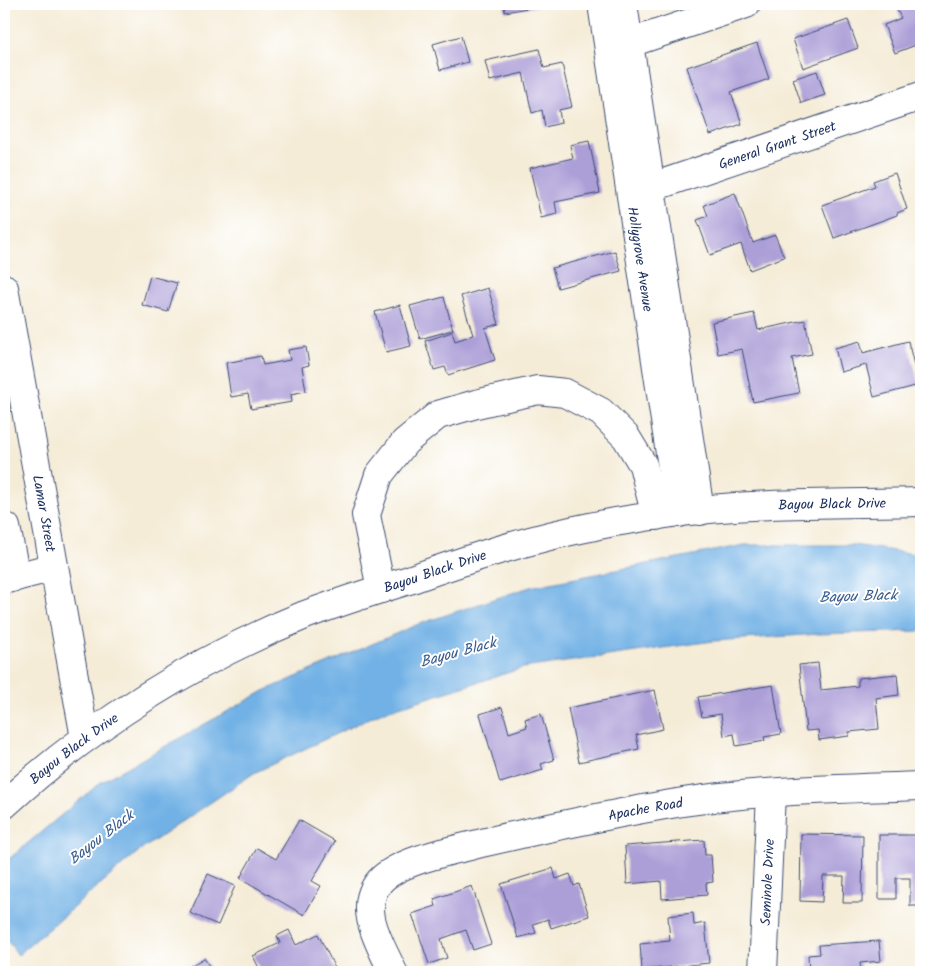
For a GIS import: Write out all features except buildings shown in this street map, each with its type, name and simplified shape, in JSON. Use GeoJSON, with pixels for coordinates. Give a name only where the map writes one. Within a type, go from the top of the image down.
{"type":"FeatureCollection","features":[{"type":"Feature","properties":{"kind":"street","name":"Hollygrove Avenue"},"geometry":{"type":"LineString","coordinates":[[602,4],[619,47],[642,190],[678,513]]}},
{"type":"Feature","properties":{"kind":"street","name":"Hollygrove Avenue"},"geometry":{"type":"LineString","coordinates":[[619,47],[623,4]]}},
{"type":"Feature","properties":{"kind":"street"},"geometry":{"type":"LineString","coordinates":[[619,47],[746,4]]}},
{"type":"Feature","properties":{"kind":"street","name":"General Grant Street"},"geometry":{"type":"LineString","coordinates":[[642,190],[921,96]]}},
{"type":"Feature","properties":{"kind":"street","name":"Lamar Street"},"geometry":{"type":"LineString","coordinates":[[4,288],[85,738]]}},
{"type":"Feature","properties":{"kind":"street"},"geometry":{"type":"LineString","coordinates":[[381,589],[366,515],[378,475],[405,442],[438,415],[476,404],[538,390],[565,393],[602,412],[626,437],[642,465],[678,513]]}},
{"type":"Feature","properties":{"kind":"street","name":"Bayou Black Drive"},"geometry":{"type":"LineString","coordinates":[[4,804],[85,738],[145,697],[230,649],[306,615],[467,560],[591,526],[678,513],[741,507],[921,502]]}},
{"type":"Feature","properties":{"kind":"street"},"geometry":{"type":"LineString","coordinates":[[45,517],[5,527],[10,578],[54,567]]}},
{"type":"Feature","properties":{"kind":"street","name":"Apache Road"},"geometry":{"type":"LineString","coordinates":[[393,972],[377,939],[370,913],[372,895],[380,880],[407,863],[456,849],[580,820],[684,802],[772,793],[921,786]]}},
{"type":"Feature","properties":{"kind":"street","name":"Seminole Drive"},"geometry":{"type":"LineString","coordinates":[[763,972],[772,793]]}},
{"type":"Feature","properties":{"kind":"water","name":"Bayou Black"},"geometry":{"type":"Polygon","coordinates":[[[744,545],[854,545],[921,555],[921,631],[820,634],[713,641],[523,668],[380,713],[254,773],[138,852],[18,955],[4,936],[4,863],[101,782],[264,691],[416,625],[530,587],[744,545]]]}}]}
